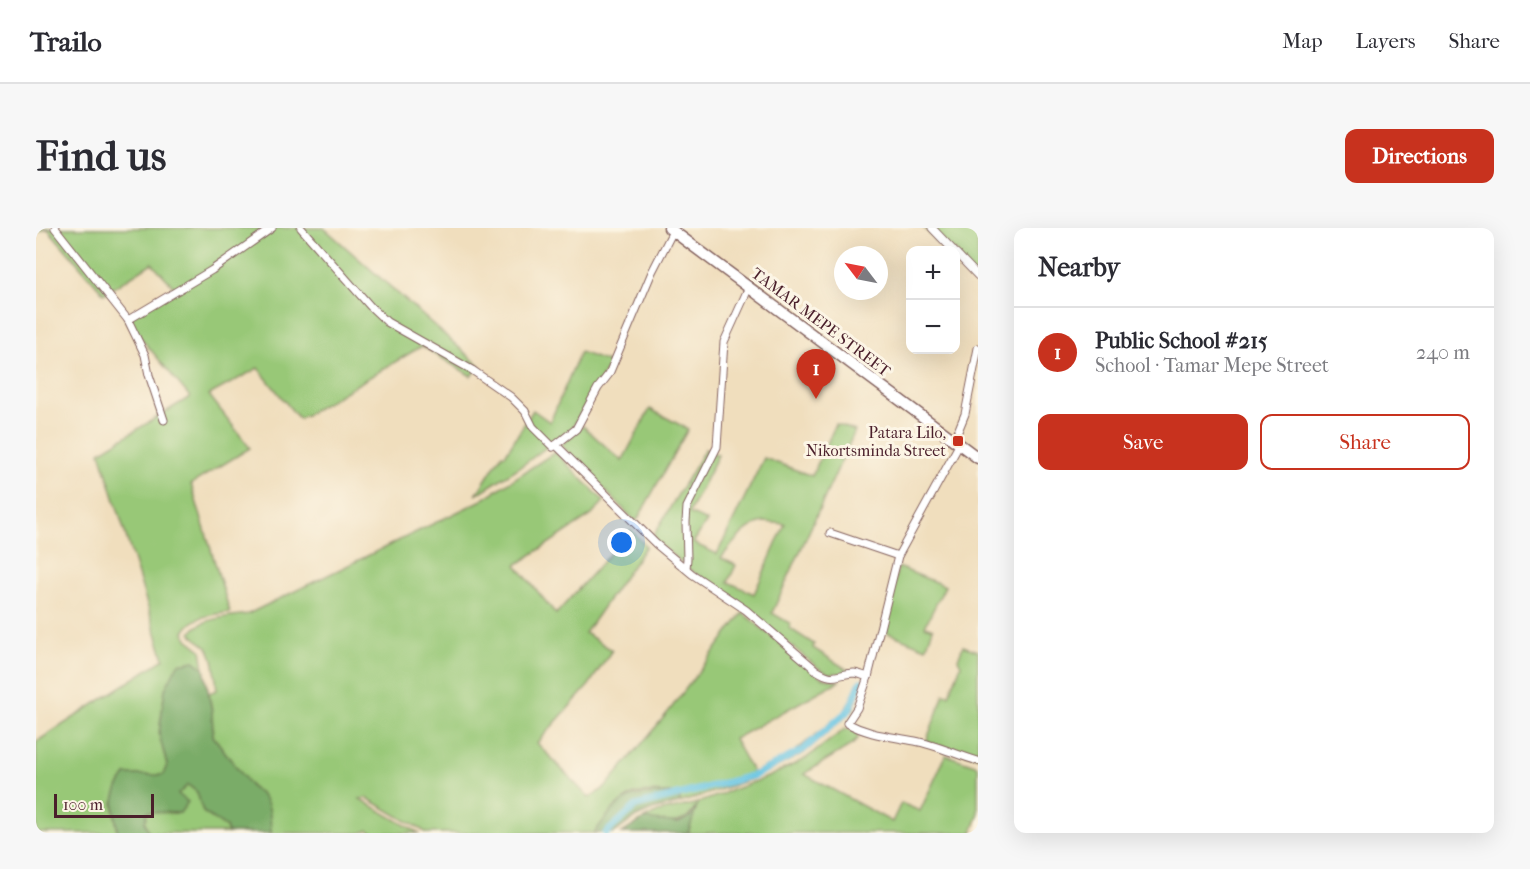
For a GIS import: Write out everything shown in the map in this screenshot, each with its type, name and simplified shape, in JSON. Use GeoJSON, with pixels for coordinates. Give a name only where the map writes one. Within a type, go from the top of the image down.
{"type":"FeatureCollection","features":[{"type":"Feature","properties":{"kind":"street"},"geometry":{"type":"LineString","coordinates":[[55,228],[128,320],[145,355],[148,375],[164,420]]}},
{"type":"Feature","properties":{"kind":"street"},"geometry":{"type":"LineString","coordinates":[[128,320],[212,270],[272,228]]}},
{"type":"Feature","properties":{"kind":"street"},"geometry":{"type":"LineString","coordinates":[[301,228],[387,322],[472,370],[511,397],[525,411],[533,427],[633,524],[686,568],[746,610],[826,676],[836,677],[854,673],[868,677]]}},
{"type":"Feature","properties":{"kind":"street"},"geometry":{"type":"LineString","coordinates":[[932,228],[948,246]]}},
{"type":"Feature","properties":{"kind":"street"},"geometry":{"type":"LineString","coordinates":[[555,446],[576,429],[598,388],[609,374],[671,230]]}},
{"type":"Feature","properties":{"kind":"street","name":"TAMAR MEPE STREET"},"geometry":{"type":"LineString","coordinates":[[671,230],[978,458]]}},
{"type":"Feature","properties":{"kind":"street"},"geometry":{"type":"LineString","coordinates":[[960,258],[978,276]]}},
{"type":"Feature","properties":{"kind":"street"},"geometry":{"type":"LineString","coordinates":[[686,568],[687,507],[717,447],[724,342],[749,287]]}},
{"type":"Feature","properties":{"kind":"street"},"geometry":{"type":"LineString","coordinates":[[978,348],[957,443],[898,556],[868,677],[857,708],[847,723],[858,730],[916,741],[978,762]]}},
{"type":"Feature","properties":{"kind":"street"},"geometry":{"type":"LineString","coordinates":[[830,533],[898,556]]}},
{"type":"Feature","properties":{"kind":"green space"},"geometry":{"type":"Polygon","coordinates":[[[36,228],[47,228],[36,234],[36,228]]]}},
{"type":"Feature","properties":{"kind":"green space"},"geometry":{"type":"Polygon","coordinates":[[[47,228],[324,228],[480,366],[471,376],[422,346],[299,419],[258,368],[209,395],[250,448],[191,484],[230,612],[198,619],[184,632],[187,639],[201,650],[204,668],[194,661],[165,689],[159,734],[167,765],[163,776],[126,775],[113,802],[118,833],[36,833],[36,742],[164,659],[100,452],[190,397],[125,319],[175,288],[152,263],[104,294],[47,228]]]}},
{"type":"Feature","properties":{"kind":"green space"},"geometry":{"type":"Polygon","coordinates":[[[924,228],[978,228],[978,286],[960,266],[960,246],[941,246],[924,228]]]}},
{"type":"Feature","properties":{"kind":"green space"},"geometry":{"type":"Polygon","coordinates":[[[580,352],[610,363],[573,427],[523,465],[476,495],[502,454],[505,455],[533,410],[550,422],[580,352]]]}},
{"type":"Feature","properties":{"kind":"green space"},"geometry":{"type":"Polygon","coordinates":[[[650,409],[688,429],[636,522],[561,445],[583,426],[622,461],[650,409]]]}},
{"type":"Feature","properties":{"kind":"green space"},"geometry":{"type":"Polygon","coordinates":[[[836,424],[855,431],[772,613],[791,624],[789,628],[814,644],[813,648],[851,672],[829,674],[817,667],[730,595],[693,572],[652,538],[705,449],[718,455],[689,513],[707,521],[693,543],[717,554],[764,458],[812,476],[836,424]],[[765,522],[752,526],[740,536],[721,558],[736,565],[728,582],[754,594],[785,524],[765,522]]]}},
{"type":"Feature","properties":{"kind":"green space"},"geometry":{"type":"Polygon","coordinates":[[[555,452],[604,501],[592,515],[516,565],[556,614],[631,530],[646,546],[585,633],[612,650],[589,685],[537,743],[589,798],[605,788],[669,711],[743,613],[821,677],[839,681],[734,739],[753,773],[793,753],[843,714],[860,680],[864,680],[853,710],[804,753],[752,779],[680,803],[679,795],[674,794],[648,792],[632,795],[616,808],[594,833],[427,833],[367,798],[360,799],[419,833],[373,833],[368,830],[361,833],[271,833],[268,811],[261,793],[252,788],[213,736],[209,693],[217,690],[213,661],[206,646],[191,633],[209,621],[248,614],[482,500],[555,452]]]}},
{"type":"Feature","properties":{"kind":"green space"},"geometry":{"type":"Polygon","coordinates":[[[898,567],[945,586],[925,626],[933,629],[926,648],[883,631],[898,567]]]}},
{"type":"Feature","properties":{"kind":"green space"},"geometry":{"type":"Polygon","coordinates":[[[963,646],[978,651],[978,757],[926,742],[944,694],[949,695],[961,665],[958,659],[963,646]]]}},
{"type":"Feature","properties":{"kind":"green space"},"geometry":{"type":"Polygon","coordinates":[[[194,661],[204,668],[212,712],[213,736],[252,788],[259,792],[267,802],[271,833],[228,833],[226,827],[203,812],[197,792],[188,785],[178,794],[188,802],[180,813],[147,812],[145,822],[149,833],[118,833],[114,803],[117,790],[126,775],[163,775],[167,765],[159,734],[165,689],[178,664],[194,661]]]}},
{"type":"Feature","properties":{"kind":"green space"},"geometry":{"type":"Polygon","coordinates":[[[845,729],[857,733],[858,738],[853,744],[804,774],[892,822],[901,803],[920,811],[946,755],[978,766],[978,816],[972,832],[974,833],[688,833],[696,807],[691,814],[680,821],[644,819],[658,812],[698,803],[770,776],[805,759],[845,729]]]}},
{"type":"Feature","properties":{"kind":"green space"},"geometry":{"type":"Polygon","coordinates":[[[188,785],[197,792],[203,812],[226,828],[228,833],[149,833],[145,822],[147,812],[180,813],[178,794],[188,785]]]}},
{"type":"Feature","properties":{"kind":"green space"},"geometry":{"type":"Polygon","coordinates":[[[643,794],[679,795],[680,803],[652,810],[636,817],[614,833],[594,833],[612,811],[626,799],[643,794]]]}},
{"type":"Feature","properties":{"kind":"green space"},"geometry":{"type":"Polygon","coordinates":[[[698,803],[688,833],[622,833],[644,819],[679,823],[691,816],[698,803]]]}},
{"type":"Feature","properties":{"kind":"waterway"},"geometry":{"type":"LineString","coordinates":[[606,833],[636,806],[755,775],[803,750],[849,710],[861,682]]}},
{"type":"Feature","properties":{"kind":"place","name":"Public School #215"},"geometry":{"type":"Point","coordinates":[816,399]}},
{"type":"Feature","properties":{"kind":"place","name":"Patara Lilo, Nikortsminda Street"},"geometry":{"type":"Point","coordinates":[958,441]}}]}
